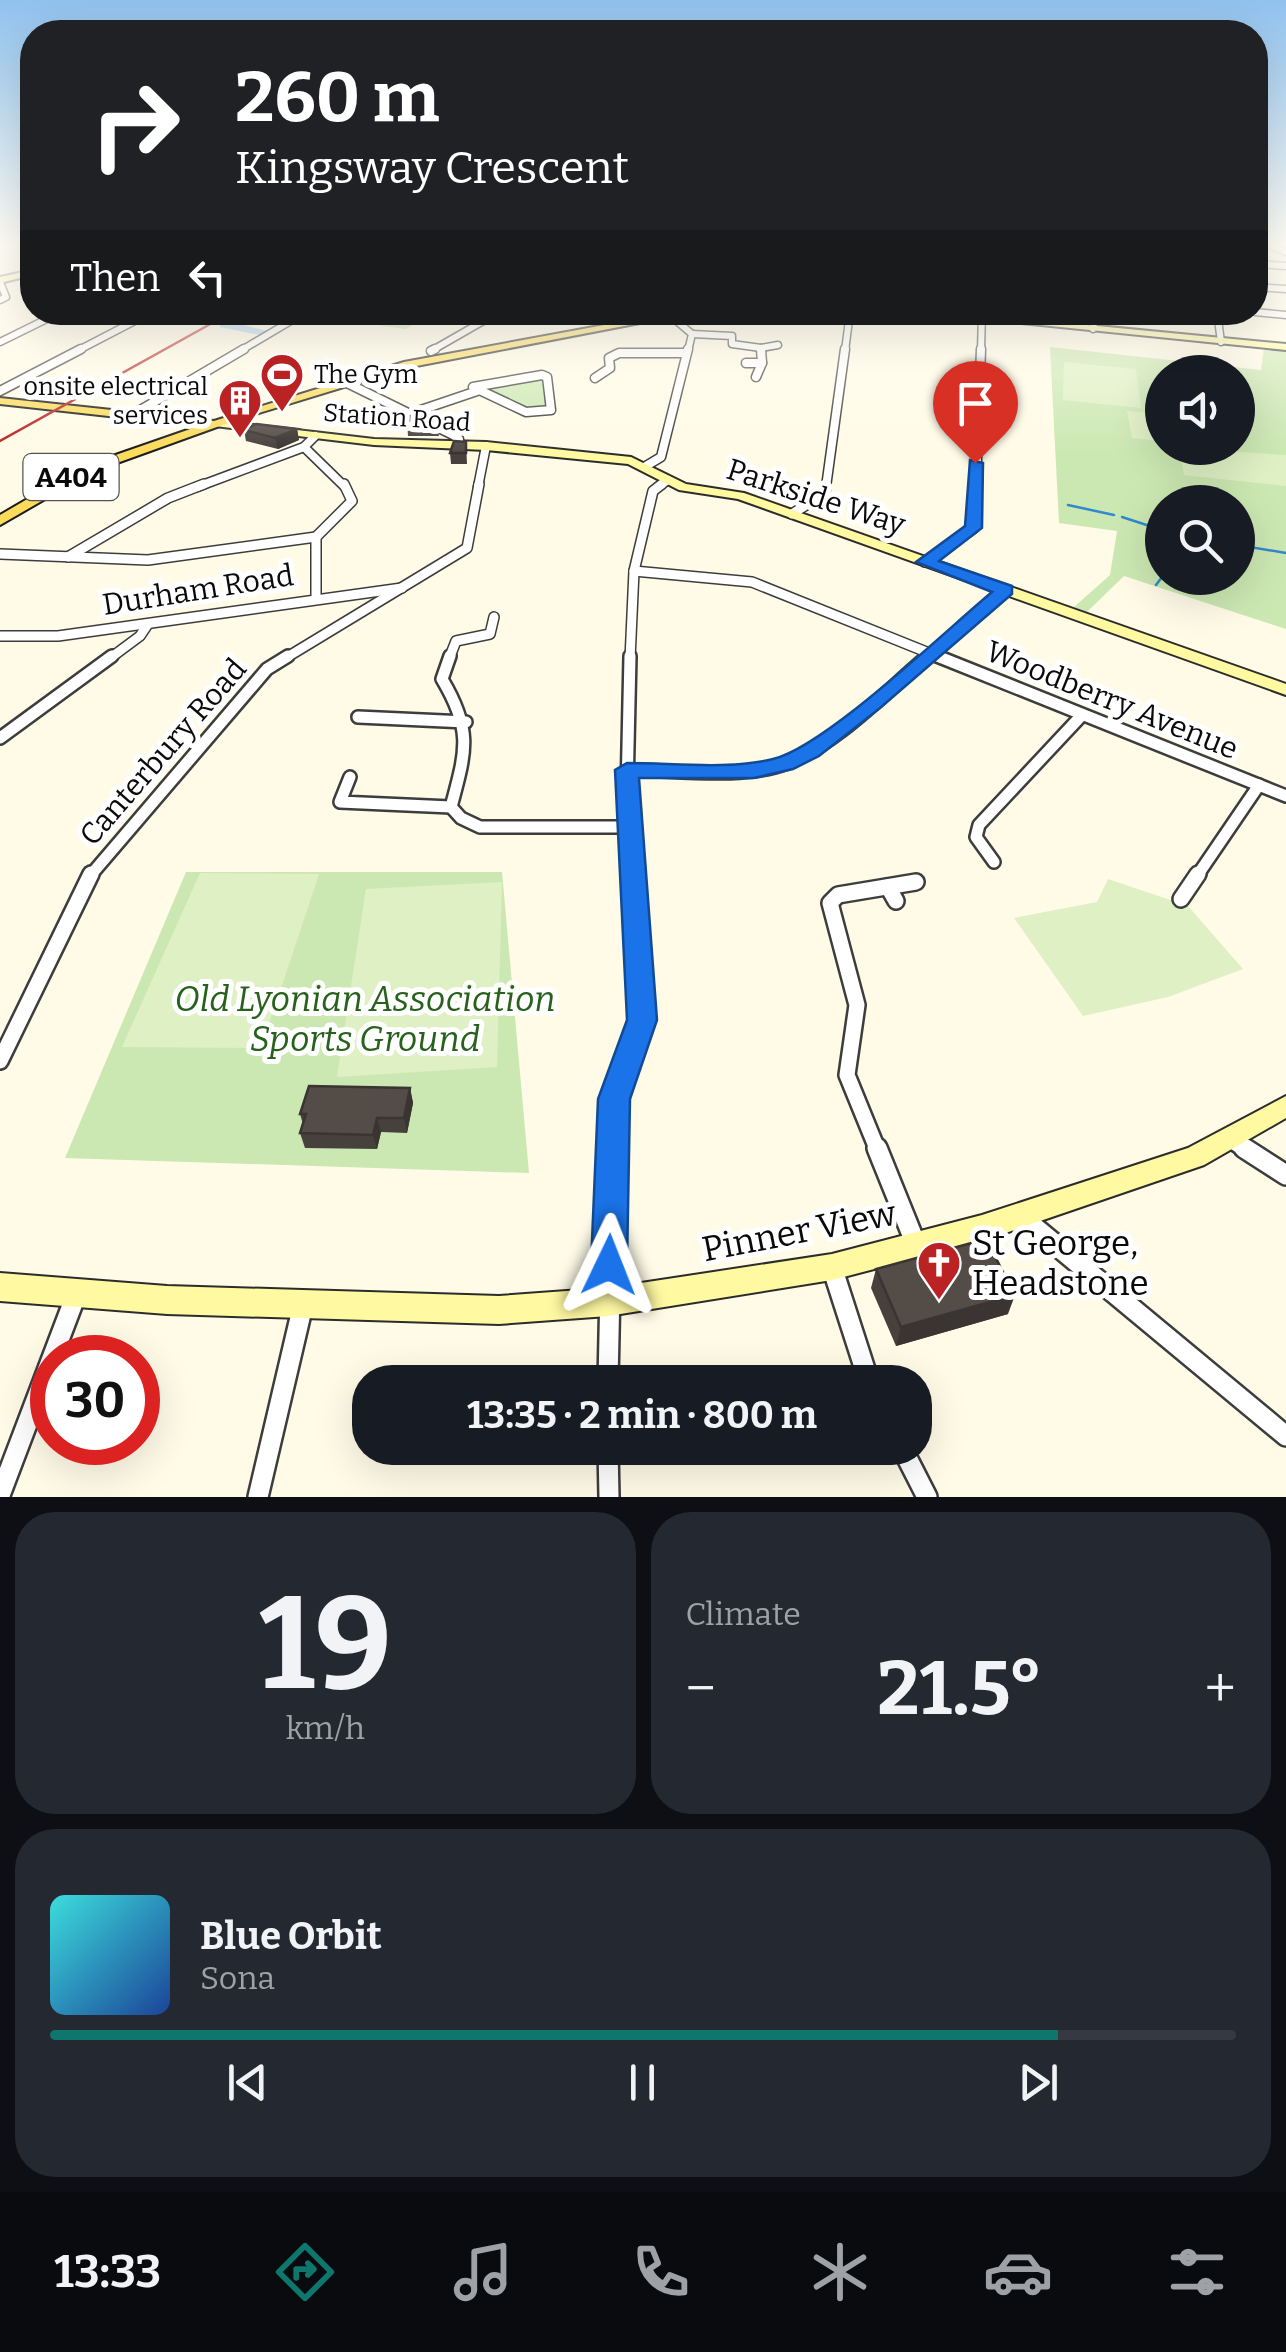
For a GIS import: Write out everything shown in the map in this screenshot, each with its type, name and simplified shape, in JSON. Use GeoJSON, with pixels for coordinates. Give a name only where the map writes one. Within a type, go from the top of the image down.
{"type":"FeatureCollection","features":[{"type":"Feature","properties":{"kind":"main road","name":"A404"},"geometry":{"type":"LineString","coordinates":[[0,521],[88,469],[299,398],[427,360],[626,325]]}},
{"type":"Feature","properties":{"kind":"main road","name":"Station Road"},"geometry":{"type":"LineString","coordinates":[[0,395],[226,422]]}},
{"type":"Feature","properties":{"kind":"street"},"geometry":{"type":"LineString","coordinates":[[0,342],[35,325]]}},
{"type":"Feature","properties":{"kind":"street"},"geometry":{"type":"LineString","coordinates":[[0,395],[126,325]]}},
{"type":"Feature","properties":{"kind":"street"},"geometry":{"type":"LineString","coordinates":[[136,413],[284,325]]}},
{"type":"Feature","properties":{"kind":"street"},"geometry":{"type":"LineString","coordinates":[[432,351],[479,325]]}},
{"type":"Feature","properties":{"kind":"street"},"geometry":{"type":"LineString","coordinates":[[681,325],[692,334],[732,336],[732,344],[738,346],[778,345]]}},
{"type":"Feature","properties":{"kind":"street"},"geometry":{"type":"LineString","coordinates":[[792,514],[824,493],[848,325]]}},
{"type":"Feature","properties":{"kind":"street"},"geometry":{"type":"LineString","coordinates":[[925,562],[974,528],[981,325]]}},
{"type":"Feature","properties":{"kind":"street"},"geometry":{"type":"LineString","coordinates":[[1062,325],[1286,348]]}},
{"type":"Feature","properties":{"kind":"street"},"geometry":{"type":"LineString","coordinates":[[1094,325],[1094,329]]}},
{"type":"Feature","properties":{"kind":"street"},"geometry":{"type":"LineString","coordinates":[[1219,325],[1221,342]]}},
{"type":"Feature","properties":{"kind":"street"},"geometry":{"type":"LineString","coordinates":[[646,466],[661,457],[692,334]]}},
{"type":"Feature","properties":{"kind":"street"},"geometry":{"type":"LineString","coordinates":[[756,377],[762,364],[761,348]]}},
{"type":"Feature","properties":{"kind":"street"},"geometry":{"type":"LineString","coordinates":[[595,378],[610,368],[608,358],[618,353],[686,353]]}},
{"type":"Feature","properties":{"kind":"street"},"geometry":{"type":"LineString","coordinates":[[746,362],[762,364]]}},
{"type":"Feature","properties":{"kind":"street"},"geometry":{"type":"LineString","coordinates":[[409,414],[477,392],[526,412],[551,410],[547,376],[480,384],[473,387],[477,392]]}},
{"type":"Feature","properties":{"kind":"street"},"geometry":{"type":"LineString","coordinates":[[347,383],[453,435],[460,441],[458,445]]}},
{"type":"Feature","properties":{"kind":"street","name":"Station Road"},"geometry":{"type":"LineString","coordinates":[[226,422],[385,443],[486,446],[631,461],[668,480]]}},
{"type":"Feature","properties":{"kind":"street"},"geometry":{"type":"LineString","coordinates":[[68,557],[168,498],[304,447],[315,436]]}},
{"type":"Feature","properties":{"kind":"street","name":"Canterbury Road"},"geometry":{"type":"LineString","coordinates":[[0,1061],[90,874],[267,669],[467,548],[486,446]]}},
{"type":"Feature","properties":{"kind":"street"},"geometry":{"type":"LineString","coordinates":[[0,554],[148,560],[316,537],[350,508],[352,500],[344,484],[304,447]]}},
{"type":"Feature","properties":{"kind":"street"},"geometry":{"type":"LineString","coordinates":[[608,1365],[614,1099],[642,1020],[627,770],[634,571],[653,491],[668,480]]}},
{"type":"Feature","properties":{"kind":"street","name":"Parkside Way"},"geometry":{"type":"LineString","coordinates":[[668,480],[690,488],[731,493],[1286,690]]}},
{"type":"Feature","properties":{"kind":"street"},"geometry":{"type":"LineString","coordinates":[[316,537],[316,598]]}},
{"type":"Feature","properties":{"kind":"street","name":"Woodberry Avenue"},"geometry":{"type":"LineString","coordinates":[[634,571],[720,576],[752,582],[1286,796]]}},
{"type":"Feature","properties":{"kind":"street","name":"Durham Road"},"geometry":{"type":"LineString","coordinates":[[0,636],[58,636],[403,588]]}},
{"type":"Feature","properties":{"kind":"street"},"geometry":{"type":"LineString","coordinates":[[627,770],[754,770],[785,764],[811,751],[1005,590]]}},
{"type":"Feature","properties":{"kind":"street"},"geometry":{"type":"LineString","coordinates":[[450,807],[468,735],[466,722],[442,679],[456,641],[490,634],[494,617]]}},
{"type":"Feature","properties":{"kind":"street"},"geometry":{"type":"LineString","coordinates":[[0,738],[140,636],[148,624]]}},
{"type":"Feature","properties":{"kind":"street"},"geometry":{"type":"LineString","coordinates":[[994,862],[976,838],[979,825],[1082,715]]}},
{"type":"Feature","properties":{"kind":"street"},"geometry":{"type":"LineString","coordinates":[[358,718],[466,722]]}},
{"type":"Feature","properties":{"kind":"street"},"geometry":{"type":"LineString","coordinates":[[350,776],[340,802],[450,807],[460,818],[480,827],[629,827]]}},
{"type":"Feature","properties":{"kind":"street"},"geometry":{"type":"LineString","coordinates":[[1181,899],[1259,786]]}},
{"type":"Feature","properties":{"kind":"street"},"geometry":{"type":"LineString","coordinates":[[916,882],[892,894],[838,895],[830,903],[857,1005],[847,1075],[917,1247]]}},
{"type":"Feature","properties":{"kind":"street","name":"Pinner View"},"geometry":{"type":"LineString","coordinates":[[0,1287],[76,1295],[500,1310],[608,1302],[832,1267],[917,1247],[1196,1157],[1286,1106]]}},
{"type":"Feature","properties":{"kind":"street"},"geometry":{"type":"LineString","coordinates":[[1230,1139],[1286,1176]]}},
{"type":"Feature","properties":{"kind":"street"},"geometry":{"type":"LineString","coordinates":[[1021,1216],[1286,1436]]}},
{"type":"Feature","properties":{"kind":"street"},"geometry":{"type":"LineString","coordinates":[[832,1267],[864,1365]]}},
{"type":"Feature","properties":{"kind":"street"},"geometry":{"type":"LineString","coordinates":[[0,1495],[76,1295]]}},
{"type":"Feature","properties":{"kind":"street"},"geometry":{"type":"LineString","coordinates":[[258,1497],[303,1305]]}},
{"type":"Feature","properties":{"kind":"street"},"geometry":{"type":"LineString","coordinates":[[608,1465],[609,1497]]}},
{"type":"Feature","properties":{"kind":"street"},"geometry":{"type":"LineString","coordinates":[[911,1465],[927,1497]]}},
{"type":"Feature","properties":{"kind":"green space"},"geometry":{"type":"Polygon","coordinates":[[[377,325],[413,325],[405,329],[377,325]]]}},
{"type":"Feature","properties":{"kind":"green space"},"geometry":{"type":"Polygon","coordinates":[[[1050,347],[1145,357],[1145,465],[1255,465],[1255,369],[1261,370],[1264,348],[1286,350],[1286,629],[1182,595],[1255,595],[1255,485],[1145,485],[1145,583],[1124,576],[1087,612],[1074,607],[1110,575],[1117,531],[1059,523],[1050,347]]]}},
{"type":"Feature","properties":{"kind":"green space"},"geometry":{"type":"Polygon","coordinates":[[[1064,362],[1136,369],[1141,408],[1063,400],[1064,362]]]}},
{"type":"Feature","properties":{"kind":"green space"},"geometry":{"type":"Polygon","coordinates":[[[534,377],[543,380],[546,408],[529,411],[479,387],[534,377]]]}},
{"type":"Feature","properties":{"kind":"green space"},"geometry":{"type":"Polygon","coordinates":[[[1127,411],[1145,413],[1145,439],[1132,438],[1127,411]]]}},
{"type":"Feature","properties":{"kind":"green space"},"geometry":{"type":"Polygon","coordinates":[[[1255,453],[1286,455],[1286,486],[1184,475],[1182,465],[1255,465],[1255,453]]]}},
{"type":"Feature","properties":{"kind":"green space","name":"Old Lyonian Association Sports Ground"},"geometry":{"type":"Polygon","coordinates":[[[186,872],[502,872],[529,1173],[65,1158],[186,872]]]}},
{"type":"Feature","properties":{"kind":"green space"},"geometry":{"type":"Polygon","coordinates":[[[200,873],[319,874],[261,1048],[122,1047],[200,873]]]}},
{"type":"Feature","properties":{"kind":"green space"},"geometry":{"type":"Polygon","coordinates":[[[1108,879],[1188,906],[1243,969],[1168,997],[1083,1016],[1014,918],[1097,902],[1108,879]]]}},
{"type":"Feature","properties":{"kind":"green space"},"geometry":{"type":"Polygon","coordinates":[[[502,882],[497,1067],[337,1077],[366,889],[502,882]]]}},
{"type":"Feature","properties":{"kind":"building"},"geometry":{"type":"Polygon","coordinates":[[[410,416],[426,416],[437,422],[407,422],[410,416]]]}},
{"type":"Feature","properties":{"kind":"building"},"geometry":{"type":"Polygon","coordinates":[[[256,424],[297,429],[275,438],[244,430],[256,424]]]}},
{"type":"Feature","properties":{"kind":"building"},"geometry":{"type":"Polygon","coordinates":[[[454,441],[466,442],[466,453],[450,453],[454,441]]]}},
{"type":"Feature","properties":{"kind":"building"},"geometry":{"type":"Polygon","coordinates":[[[309,1086],[410,1088],[404,1118],[377,1118],[373,1135],[300,1133],[306,1114],[300,1114],[309,1086]]]}},
{"type":"Feature","properties":{"kind":"building","name":"St George, Headstone"},"geometry":{"type":"Polygon","coordinates":[[[986,1239],[1015,1295],[901,1327],[876,1269],[986,1239]]]}},
{"type":"Feature","properties":{"kind":"waterway"},"geometry":{"type":"LineString","coordinates":[[229,325],[265,332]]}},
{"type":"Feature","properties":{"kind":"waterway"},"geometry":{"type":"LineString","coordinates":[[1068,505],[1114,515]]}},
{"type":"Feature","properties":{"kind":"waterway"},"geometry":{"type":"LineString","coordinates":[[1122,517],[1145,524]]}},
{"type":"Feature","properties":{"kind":"waterway"},"geometry":{"type":"LineString","coordinates":[[1255,548],[1286,553]]}},
{"type":"Feature","properties":{"kind":"railway"},"geometry":{"type":"LineString","coordinates":[[0,441],[209,325]]}},
{"type":"Feature","properties":{"kind":"place","name":"The Gym"},"geometry":{"type":"Point","coordinates":[282,413]}},
{"type":"Feature","properties":{"kind":"place","name":"onsite electrical services"},"geometry":{"type":"Point","coordinates":[240,439]}},
{"type":"Feature","properties":{"kind":"place","name":"St George, Headstone"},"geometry":{"type":"Point","coordinates":[939,1301]}},
{"type":"Feature","properties":{"kind":"route"},"geometry":{"type":"LineString","coordinates":[[609,1265],[614,1099],[642,1020],[627,770],[754,770],[785,764],[811,751],[872,704],[1005,590],[925,562],[974,528],[975,463]]}}]}
